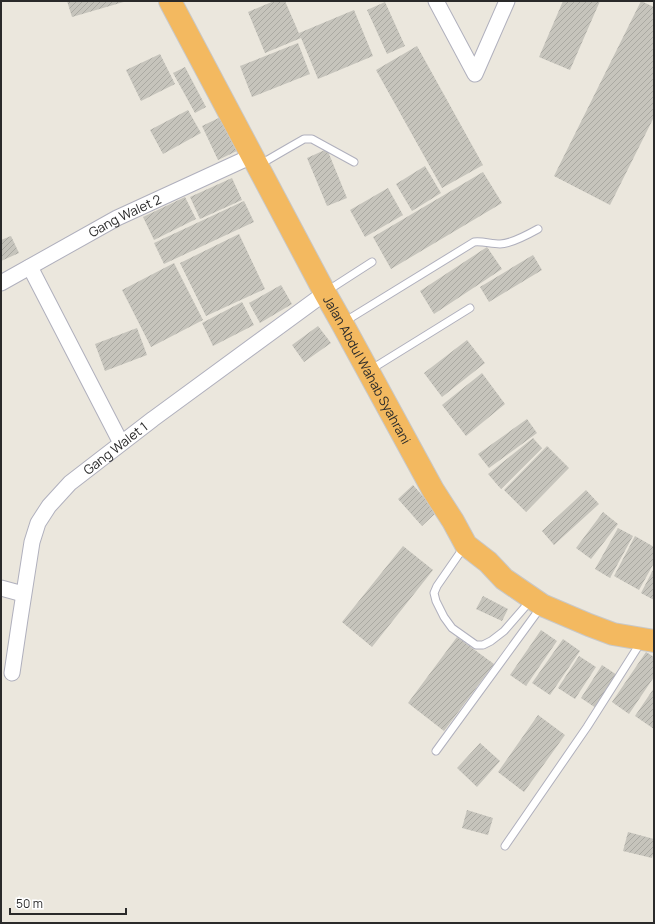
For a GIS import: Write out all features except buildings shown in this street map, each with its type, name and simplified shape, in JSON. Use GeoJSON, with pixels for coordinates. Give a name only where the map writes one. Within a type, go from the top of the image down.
{"type":"FeatureCollection","features":[{"type":"Feature","properties":{"kind":"highway","name":"Jalan Abdul Wahab Syahrani"},"geometry":{"type":"LineString","coordinates":[[170,1],[325,293],[466,545],[488,562],[504,578],[537,602],[613,634],[648,640]]}},
{"type":"Feature","properties":{"kind":"street"},"geometry":{"type":"LineString","coordinates":[[436,1],[475,74],[507,1]]}},
{"type":"Feature","properties":{"kind":"street","name":"Gang Walet 2"},"geometry":{"type":"LineString","coordinates":[[1,283],[118,218],[255,161]]}},
{"type":"Feature","properties":{"kind":"street"},"geometry":{"type":"LineString","coordinates":[[30,267],[121,443]]}},
{"type":"Feature","properties":{"kind":"street","name":"Gang Walet 1"},"geometry":{"type":"LineString","coordinates":[[12,672],[32,542],[38,523],[49,506],[70,483],[121,443],[325,293]]}},
{"type":"Feature","properties":{"kind":"street"},"geometry":{"type":"LineString","coordinates":[[1,588],[24,594]]}},
{"type":"Feature","properties":{"kind":"lane"},"geometry":{"type":"LineString","coordinates":[[255,161],[304,139],[312,139],[354,162]]}},
{"type":"Feature","properties":{"kind":"lane"},"geometry":{"type":"LineString","coordinates":[[342,323],[474,242],[502,244],[518,239],[538,229]]}},
{"type":"Feature","properties":{"kind":"lane"},"geometry":{"type":"LineString","coordinates":[[325,293],[372,262]]}},
{"type":"Feature","properties":{"kind":"lane"},"geometry":{"type":"LineString","coordinates":[[368,371],[470,308]]}},
{"type":"Feature","properties":{"kind":"lane"},"geometry":{"type":"LineString","coordinates":[[466,545],[437,586],[434,593],[444,618],[452,628],[476,645],[484,645],[491,641],[537,602]]}},
{"type":"Feature","properties":{"kind":"lane"},"geometry":{"type":"LineString","coordinates":[[436,751],[537,602]]}},
{"type":"Feature","properties":{"kind":"lane"},"geometry":{"type":"LineString","coordinates":[[505,846],[648,640]]}}]}
